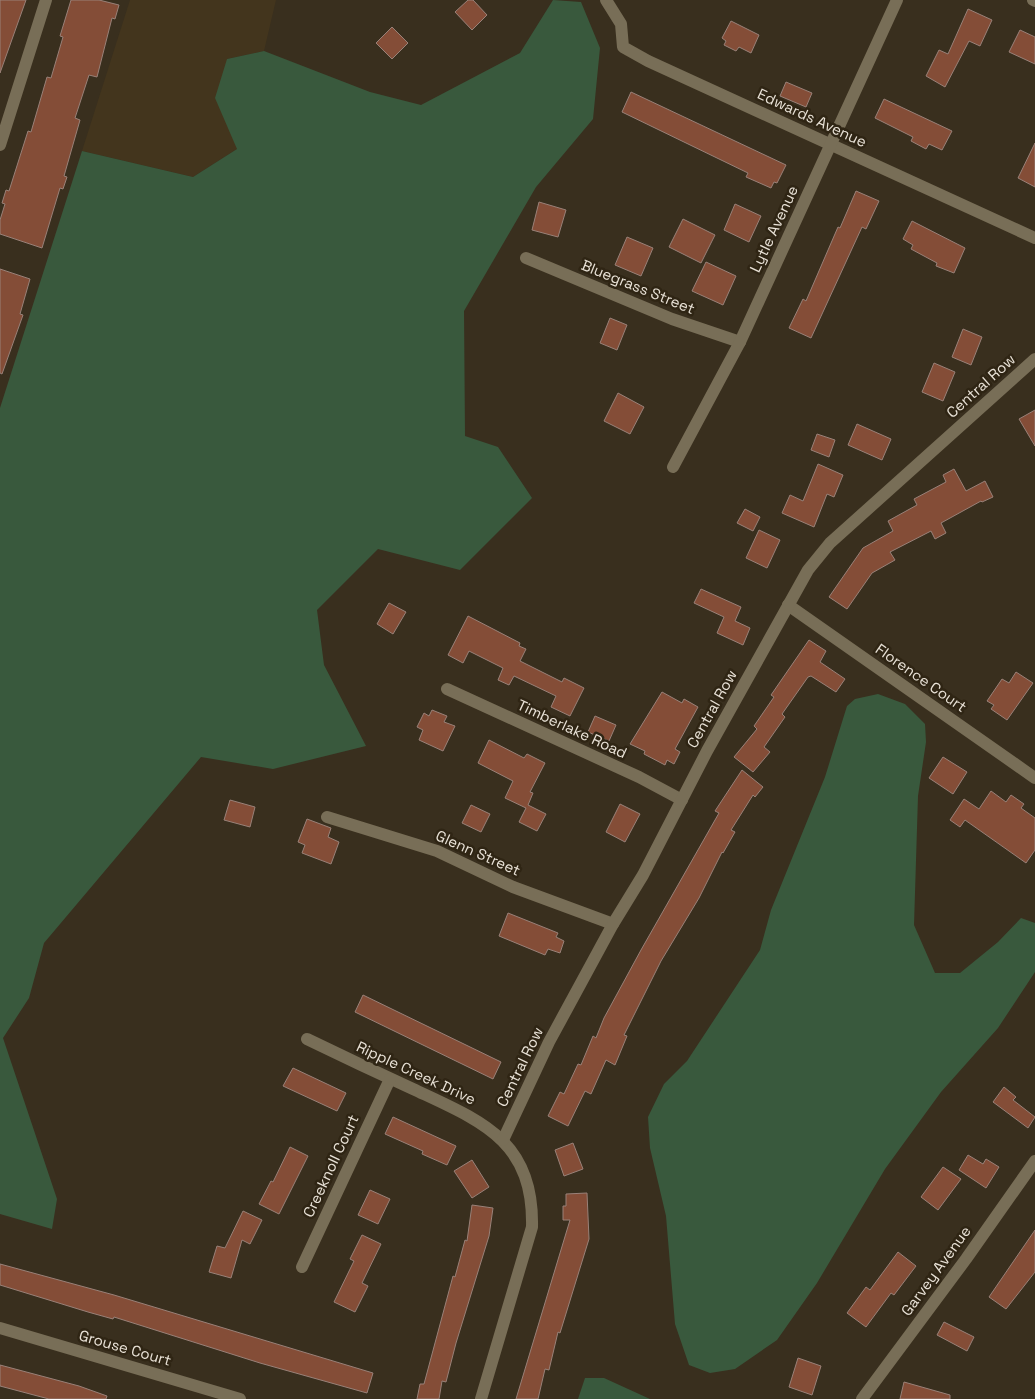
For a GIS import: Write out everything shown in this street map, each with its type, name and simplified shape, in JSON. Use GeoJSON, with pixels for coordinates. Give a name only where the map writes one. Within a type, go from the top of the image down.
{"type":"FeatureCollection","features":[{"type":"Feature","properties":{"kind":"street"},"geometry":{"type":"LineString","coordinates":[[0,145],[46,0]]}},
{"type":"Feature","properties":{"kind":"street","name":"Edwards Avenue"},"geometry":{"type":"LineString","coordinates":[[606,0],[621,24],[623,47],[648,61],[1035,238]]}},
{"type":"Feature","properties":{"kind":"street","name":"Lytle Avenue"},"geometry":{"type":"LineString","coordinates":[[673,467],[740,342],[829,144],[897,0]]}},
{"type":"Feature","properties":{"kind":"street","name":"Bluegrass Street"},"geometry":{"type":"LineString","coordinates":[[526,258],[672,319],[740,342]]}},
{"type":"Feature","properties":{"kind":"street","name":"Central Row"},"geometry":{"type":"LineString","coordinates":[[503,1140],[549,1042],[613,924],[643,875],[808,570],[830,543],[1035,359]]}},
{"type":"Feature","properties":{"kind":"street","name":"Florence Court"},"geometry":{"type":"LineString","coordinates":[[788,604],[1035,778]]}},
{"type":"Feature","properties":{"kind":"street","name":"Timberlake Road"},"geometry":{"type":"LineString","coordinates":[[447,689],[639,777],[682,800]]}},
{"type":"Feature","properties":{"kind":"street","name":"Glenn Street"},"geometry":{"type":"LineString","coordinates":[[327,817],[437,851],[513,887],[613,924]]}},
{"type":"Feature","properties":{"kind":"street","name":"Ripple Creek Drive"},"geometry":{"type":"LineString","coordinates":[[307,1039],[473,1117],[503,1140],[515,1155],[528,1184],[532,1226],[481,1399]]}},
{"type":"Feature","properties":{"kind":"street","name":"Creeknoll Court"},"geometry":{"type":"LineString","coordinates":[[302,1267],[390,1078]]}},
{"type":"Feature","properties":{"kind":"street","name":"Garvey Avenue"},"geometry":{"type":"LineString","coordinates":[[862,1399],[966,1260],[1035,1161]]}},
{"type":"Feature","properties":{"kind":"street","name":"Grouse Court"},"geometry":{"type":"LineString","coordinates":[[0,1328],[240,1399]]}},
{"type":"Feature","properties":{"kind":"shaded area"},"geometry":{"type":"Polygon","coordinates":[[[130,0],[276,0],[264,51],[227,59],[237,149],[193,177],[82,151],[130,0]]]}},
{"type":"Feature","properties":{"kind":"green space"},"geometry":{"type":"Polygon","coordinates":[[[553,0],[581,2],[600,48],[593,119],[536,187],[464,311],[465,436],[498,447],[532,498],[460,570],[378,549],[317,610],[324,665],[366,746],[273,769],[201,757],[44,943],[29,998],[3,1038],[57,1199],[52,1229],[0,1214],[0,408],[82,151],[193,177],[237,149],[215,98],[227,59],[264,51],[370,92],[421,105],[520,53],[553,0]]]}},
{"type":"Feature","properties":{"kind":"green space"},"geometry":{"type":"Polygon","coordinates":[[[878,694],[905,704],[925,724],[926,742],[918,796],[914,925],[935,973],[960,973],[998,942],[1021,918],[1035,923],[1035,972],[998,1028],[941,1092],[885,1169],[817,1283],[777,1340],[735,1369],[710,1373],[689,1365],[675,1324],[666,1216],[650,1148],[648,1117],[664,1084],[687,1061],[760,950],[771,910],[825,777],[847,706],[855,699],[878,694]]]}},
{"type":"Feature","properties":{"kind":"green space"},"geometry":{"type":"Polygon","coordinates":[[[585,1378],[604,1378],[650,1399],[578,1399],[585,1378]]]}},
{"type":"Feature","properties":{"kind":"building"},"geometry":{"type":"Polygon","coordinates":[[[0,0],[26,0],[0,73],[0,0]]]}},
{"type":"Feature","properties":{"kind":"building"},"geometry":{"type":"Polygon","coordinates":[[[71,0],[99,0],[119,5],[115,19],[112,18],[97,77],[89,75],[75,118],[80,120],[64,176],[67,177],[63,189],[60,188],[42,248],[0,234],[0,220],[5,204],[2,203],[6,190],[9,191],[28,131],[31,132],[47,77],[51,78],[63,37],[60,36],[71,0]]]}},
{"type":"Feature","properties":{"kind":"building"},"geometry":{"type":"Polygon","coordinates":[[[468,0],[473,0],[487,15],[472,30],[455,12],[468,0]]]}},
{"type":"Feature","properties":{"kind":"building"},"geometry":{"type":"Polygon","coordinates":[[[968,9],[992,20],[980,46],[969,41],[945,87],[926,76],[939,50],[948,54],[968,9]]]}},
{"type":"Feature","properties":{"kind":"building"},"geometry":{"type":"Polygon","coordinates":[[[731,21],[759,35],[751,53],[739,47],[736,51],[724,45],[726,41],[722,38],[731,21]]]}},
{"type":"Feature","properties":{"kind":"building"},"geometry":{"type":"Polygon","coordinates":[[[392,27],[408,43],[392,59],[376,43],[392,27]]]}},
{"type":"Feature","properties":{"kind":"building"},"geometry":{"type":"Polygon","coordinates":[[[1020,30],[1035,37],[1035,64],[1009,52],[1020,30]]]}},
{"type":"Feature","properties":{"kind":"building"},"geometry":{"type":"Polygon","coordinates":[[[786,82],[812,93],[806,107],[780,96],[786,82]]]}},
{"type":"Feature","properties":{"kind":"building"},"geometry":{"type":"Polygon","coordinates":[[[631,92],[786,165],[777,183],[774,182],[771,188],[746,177],[748,173],[622,112],[631,92]]]}},
{"type":"Feature","properties":{"kind":"building"},"geometry":{"type":"Polygon","coordinates":[[[884,99],[952,131],[942,150],[929,144],[926,149],[911,141],[913,137],[875,118],[884,99]]]}},
{"type":"Feature","properties":{"kind":"building"},"geometry":{"type":"Polygon","coordinates":[[[1035,143],[1035,187],[1018,178],[1035,143]]]}},
{"type":"Feature","properties":{"kind":"building"},"geometry":{"type":"Polygon","coordinates":[[[856,191],[879,201],[866,229],[862,227],[811,338],[789,328],[803,299],[806,301],[856,191]]]}},
{"type":"Feature","properties":{"kind":"building"},"geometry":{"type":"Polygon","coordinates":[[[539,202],[566,210],[558,237],[532,230],[539,202]]]}},
{"type":"Feature","properties":{"kind":"building"},"geometry":{"type":"Polygon","coordinates":[[[735,204],[761,216],[749,242],[724,230],[735,204]]]}},
{"type":"Feature","properties":{"kind":"building"},"geometry":{"type":"Polygon","coordinates":[[[683,219],[715,235],[701,263],[669,247],[683,219]]]}},
{"type":"Feature","properties":{"kind":"building"},"geometry":{"type":"Polygon","coordinates":[[[912,221],[965,248],[954,273],[936,266],[937,263],[911,249],[913,245],[903,239],[912,221]]]}},
{"type":"Feature","properties":{"kind":"building"},"geometry":{"type":"Polygon","coordinates":[[[627,237],[653,248],[641,276],[615,265],[627,237]]]}},
{"type":"Feature","properties":{"kind":"building"},"geometry":{"type":"Polygon","coordinates":[[[706,262],[736,276],[723,305],[692,291],[706,262]]]}},
{"type":"Feature","properties":{"kind":"building"},"geometry":{"type":"Polygon","coordinates":[[[0,269],[30,279],[20,314],[23,315],[2,374],[0,373],[0,269]]]}},
{"type":"Feature","properties":{"kind":"building"},"geometry":{"type":"Polygon","coordinates":[[[610,318],[627,325],[617,350],[600,343],[610,318]]]}},
{"type":"Feature","properties":{"kind":"building"},"geometry":{"type":"Polygon","coordinates":[[[963,329],[982,337],[971,365],[952,357],[963,329]]]}},
{"type":"Feature","properties":{"kind":"building"},"geometry":{"type":"Polygon","coordinates":[[[934,363],[955,372],[943,401],[922,392],[934,363]]]}},
{"type":"Feature","properties":{"kind":"building"},"geometry":{"type":"Polygon","coordinates":[[[618,393],[644,407],[630,434],[604,421],[618,393]]]}},
{"type":"Feature","properties":{"kind":"building"},"geometry":{"type":"Polygon","coordinates":[[[1035,410],[1035,446],[1019,419],[1035,410]]]}},
{"type":"Feature","properties":{"kind":"building"},"geometry":{"type":"Polygon","coordinates":[[[857,424],[891,439],[882,460],[848,445],[857,424]]]}},
{"type":"Feature","properties":{"kind":"building"},"geometry":{"type":"Polygon","coordinates":[[[817,434],[835,440],[829,457],[811,450],[817,434]]]}},
{"type":"Feature","properties":{"kind":"building"},"geometry":{"type":"Polygon","coordinates":[[[818,464],[843,475],[834,497],[827,494],[814,527],[782,513],[790,495],[803,501],[818,464]]]}},
{"type":"Feature","properties":{"kind":"building"},"geometry":{"type":"Polygon","coordinates":[[[954,469],[966,491],[985,481],[993,497],[981,501],[941,523],[946,533],[935,539],[931,531],[890,552],[895,560],[872,573],[847,609],[829,597],[863,548],[893,531],[888,521],[917,505],[914,499],[946,482],[943,475],[954,469]]]}},
{"type":"Feature","properties":{"kind":"building"},"geometry":{"type":"Polygon","coordinates":[[[745,509],[760,517],[753,531],[737,523],[745,509]]]}},
{"type":"Feature","properties":{"kind":"building"},"geometry":{"type":"Polygon","coordinates":[[[759,530],[780,540],[767,568],[746,558],[759,530]]]}},
{"type":"Feature","properties":{"kind":"building"},"geometry":{"type":"Polygon","coordinates":[[[701,589],[741,607],[735,621],[750,628],[743,645],[717,633],[724,617],[694,603],[701,589]]]}},
{"type":"Feature","properties":{"kind":"building"},"geometry":{"type":"Polygon","coordinates":[[[389,603],[406,612],[393,634],[377,624],[389,603]]]}},
{"type":"Feature","properties":{"kind":"building"},"geometry":{"type":"Polygon","coordinates":[[[468,616],[520,643],[519,646],[526,649],[520,661],[562,682],[564,678],[584,688],[570,716],[551,707],[556,696],[514,676],[509,685],[498,680],[503,668],[469,651],[463,663],[448,655],[468,616]]]}},
{"type":"Feature","properties":{"kind":"building"},"geometry":{"type":"Polygon","coordinates":[[[809,640],[826,651],[820,662],[845,679],[836,692],[811,676],[808,677],[782,714],[785,717],[764,747],[770,752],[753,772],[734,757],[757,729],[754,726],[774,697],[771,695],[809,640]]]}},
{"type":"Feature","properties":{"kind":"building"},"geometry":{"type":"Polygon","coordinates":[[[1016,672],[1033,683],[1007,720],[991,709],[994,705],[987,701],[1002,679],[1009,683],[1016,672]]]}},
{"type":"Feature","properties":{"kind":"building"},"geometry":{"type":"Polygon","coordinates":[[[662,692],[682,703],[684,699],[698,707],[675,749],[680,752],[674,764],[667,760],[665,765],[644,754],[645,751],[630,744],[662,692]]]}},
{"type":"Feature","properties":{"kind":"building"},"geometry":{"type":"Polygon","coordinates":[[[432,710],[447,716],[444,722],[455,726],[443,751],[419,740],[423,730],[417,727],[424,713],[429,716],[432,710]]]}},
{"type":"Feature","properties":{"kind":"building"},"geometry":{"type":"Polygon","coordinates":[[[595,716],[616,725],[609,741],[588,732],[595,716]]]}},
{"type":"Feature","properties":{"kind":"building"},"geometry":{"type":"Polygon","coordinates":[[[489,740],[524,758],[527,754],[545,763],[530,792],[533,793],[528,805],[546,814],[537,831],[519,822],[526,808],[505,798],[513,781],[478,763],[489,740]]]}},
{"type":"Feature","properties":{"kind":"building"},"geometry":{"type":"Polygon","coordinates":[[[943,757],[967,772],[953,794],[929,778],[943,757]]]}},
{"type":"Feature","properties":{"kind":"building"},"geometry":{"type":"Polygon","coordinates":[[[742,770],[763,787],[755,797],[753,795],[731,830],[735,832],[722,852],[699,898],[661,961],[624,1035],[627,1036],[615,1065],[606,1060],[591,1094],[585,1091],[568,1126],[548,1116],[560,1092],[564,1094],[578,1064],[581,1065],[593,1036],[596,1038],[604,1018],[641,950],[719,813],[715,811],[742,770]]]}},
{"type":"Feature","properties":{"kind":"building"},"geometry":{"type":"Polygon","coordinates":[[[991,791],[1006,802],[1011,795],[1024,804],[1021,808],[1035,818],[1035,850],[1026,863],[965,820],[960,827],[950,820],[964,799],[979,809],[991,791]]]}},
{"type":"Feature","properties":{"kind":"building"},"geometry":{"type":"Polygon","coordinates":[[[230,800],[255,807],[250,827],[224,820],[230,800]]]}},
{"type":"Feature","properties":{"kind":"building"},"geometry":{"type":"Polygon","coordinates":[[[620,804],[640,814],[625,842],[606,832],[620,804]]]}},
{"type":"Feature","properties":{"kind":"building"},"geometry":{"type":"Polygon","coordinates":[[[471,805],[490,814],[481,832],[462,823],[471,805]]]}},
{"type":"Feature","properties":{"kind":"building"},"geometry":{"type":"Polygon","coordinates":[[[307,819],[331,828],[328,837],[339,842],[331,864],[302,853],[305,845],[298,842],[307,819]]]}},
{"type":"Feature","properties":{"kind":"building"},"geometry":{"type":"Polygon","coordinates":[[[508,913],[558,933],[556,937],[564,941],[560,953],[548,949],[545,955],[499,936],[508,913]]]}},
{"type":"Feature","properties":{"kind":"building"},"geometry":{"type":"Polygon","coordinates":[[[363,995],[501,1062],[493,1079],[355,1012],[363,995]]]}},
{"type":"Feature","properties":{"kind":"building"},"geometry":{"type":"Polygon","coordinates":[[[293,1068],[346,1093],[337,1111],[283,1086],[293,1068]]]}},
{"type":"Feature","properties":{"kind":"building"},"geometry":{"type":"Polygon","coordinates":[[[1004,1087],[1016,1097],[1013,1100],[1035,1117],[1028,1128],[993,1102],[1004,1087]]]}},
{"type":"Feature","properties":{"kind":"building"},"geometry":{"type":"Polygon","coordinates":[[[393,1117],[456,1146],[447,1165],[422,1154],[423,1151],[385,1134],[393,1117]]]}},
{"type":"Feature","properties":{"kind":"building"},"geometry":{"type":"Polygon","coordinates":[[[573,1143],[583,1169],[564,1176],[555,1150],[573,1143]]]}},
{"type":"Feature","properties":{"kind":"building"},"geometry":{"type":"Polygon","coordinates":[[[290,1147],[308,1156],[279,1214],[259,1204],[271,1181],[273,1182],[290,1147]]]}},
{"type":"Feature","properties":{"kind":"building"},"geometry":{"type":"Polygon","coordinates":[[[968,1155],[983,1164],[986,1159],[999,1167],[986,1188],[959,1170],[968,1155]]]}},
{"type":"Feature","properties":{"kind":"building"},"geometry":{"type":"Polygon","coordinates":[[[472,1160],[489,1187],[472,1198],[454,1171],[472,1160]]]}},
{"type":"Feature","properties":{"kind":"building"},"geometry":{"type":"Polygon","coordinates":[[[943,1167],[961,1179],[938,1210],[921,1197],[943,1167]]]}},
{"type":"Feature","properties":{"kind":"building"},"geometry":{"type":"Polygon","coordinates":[[[370,1190],[390,1199],[378,1224],[358,1215],[370,1190]]]}},
{"type":"Feature","properties":{"kind":"building"},"geometry":{"type":"Polygon","coordinates":[[[587,1193],[589,1239],[560,1333],[558,1332],[549,1370],[545,1369],[538,1399],[516,1399],[570,1220],[563,1220],[563,1206],[566,1206],[566,1194],[587,1193]]]}},
{"type":"Feature","properties":{"kind":"building"},"geometry":{"type":"Polygon","coordinates":[[[472,1205],[493,1208],[489,1236],[446,1382],[442,1381],[439,1399],[417,1399],[420,1384],[424,1384],[453,1276],[455,1277],[465,1240],[467,1241],[472,1205]]]}},
{"type":"Feature","properties":{"kind":"building"},"geometry":{"type":"Polygon","coordinates":[[[243,1211],[262,1220],[250,1244],[242,1240],[231,1278],[209,1272],[217,1246],[225,1248],[243,1211]]]}},
{"type":"Feature","properties":{"kind":"building"},"geometry":{"type":"Polygon","coordinates":[[[1035,1230],[1035,1272],[1006,1309],[989,1297],[1035,1230]]]}},
{"type":"Feature","properties":{"kind":"building"},"geometry":{"type":"Polygon","coordinates":[[[362,1235],[381,1244],[362,1283],[368,1286],[355,1312],[334,1302],[354,1261],[350,1259],[362,1235]]]}},
{"type":"Feature","properties":{"kind":"building"},"geometry":{"type":"Polygon","coordinates":[[[898,1252],[916,1266],[894,1295],[891,1293],[866,1327],[847,1313],[866,1287],[870,1290],[898,1252]]]}},
{"type":"Feature","properties":{"kind":"building"},"geometry":{"type":"Polygon","coordinates":[[[0,1264],[114,1295],[373,1373],[367,1393],[0,1285],[0,1264]]]}},
{"type":"Feature","properties":{"kind":"building"},"geometry":{"type":"Polygon","coordinates":[[[944,1322],[974,1337],[967,1351],[937,1335],[944,1322]]]}},
{"type":"Feature","properties":{"kind":"building"},"geometry":{"type":"Polygon","coordinates":[[[798,1358],[821,1366],[812,1395],[789,1387],[798,1358]]]}},
{"type":"Feature","properties":{"kind":"building"},"geometry":{"type":"Polygon","coordinates":[[[0,1365],[79,1386],[107,1396],[106,1399],[49,1399],[0,1386],[0,1365]]]}},
{"type":"Feature","properties":{"kind":"building"},"geometry":{"type":"Polygon","coordinates":[[[904,1382],[950,1395],[950,1399],[900,1399],[904,1382]]]}}]}
